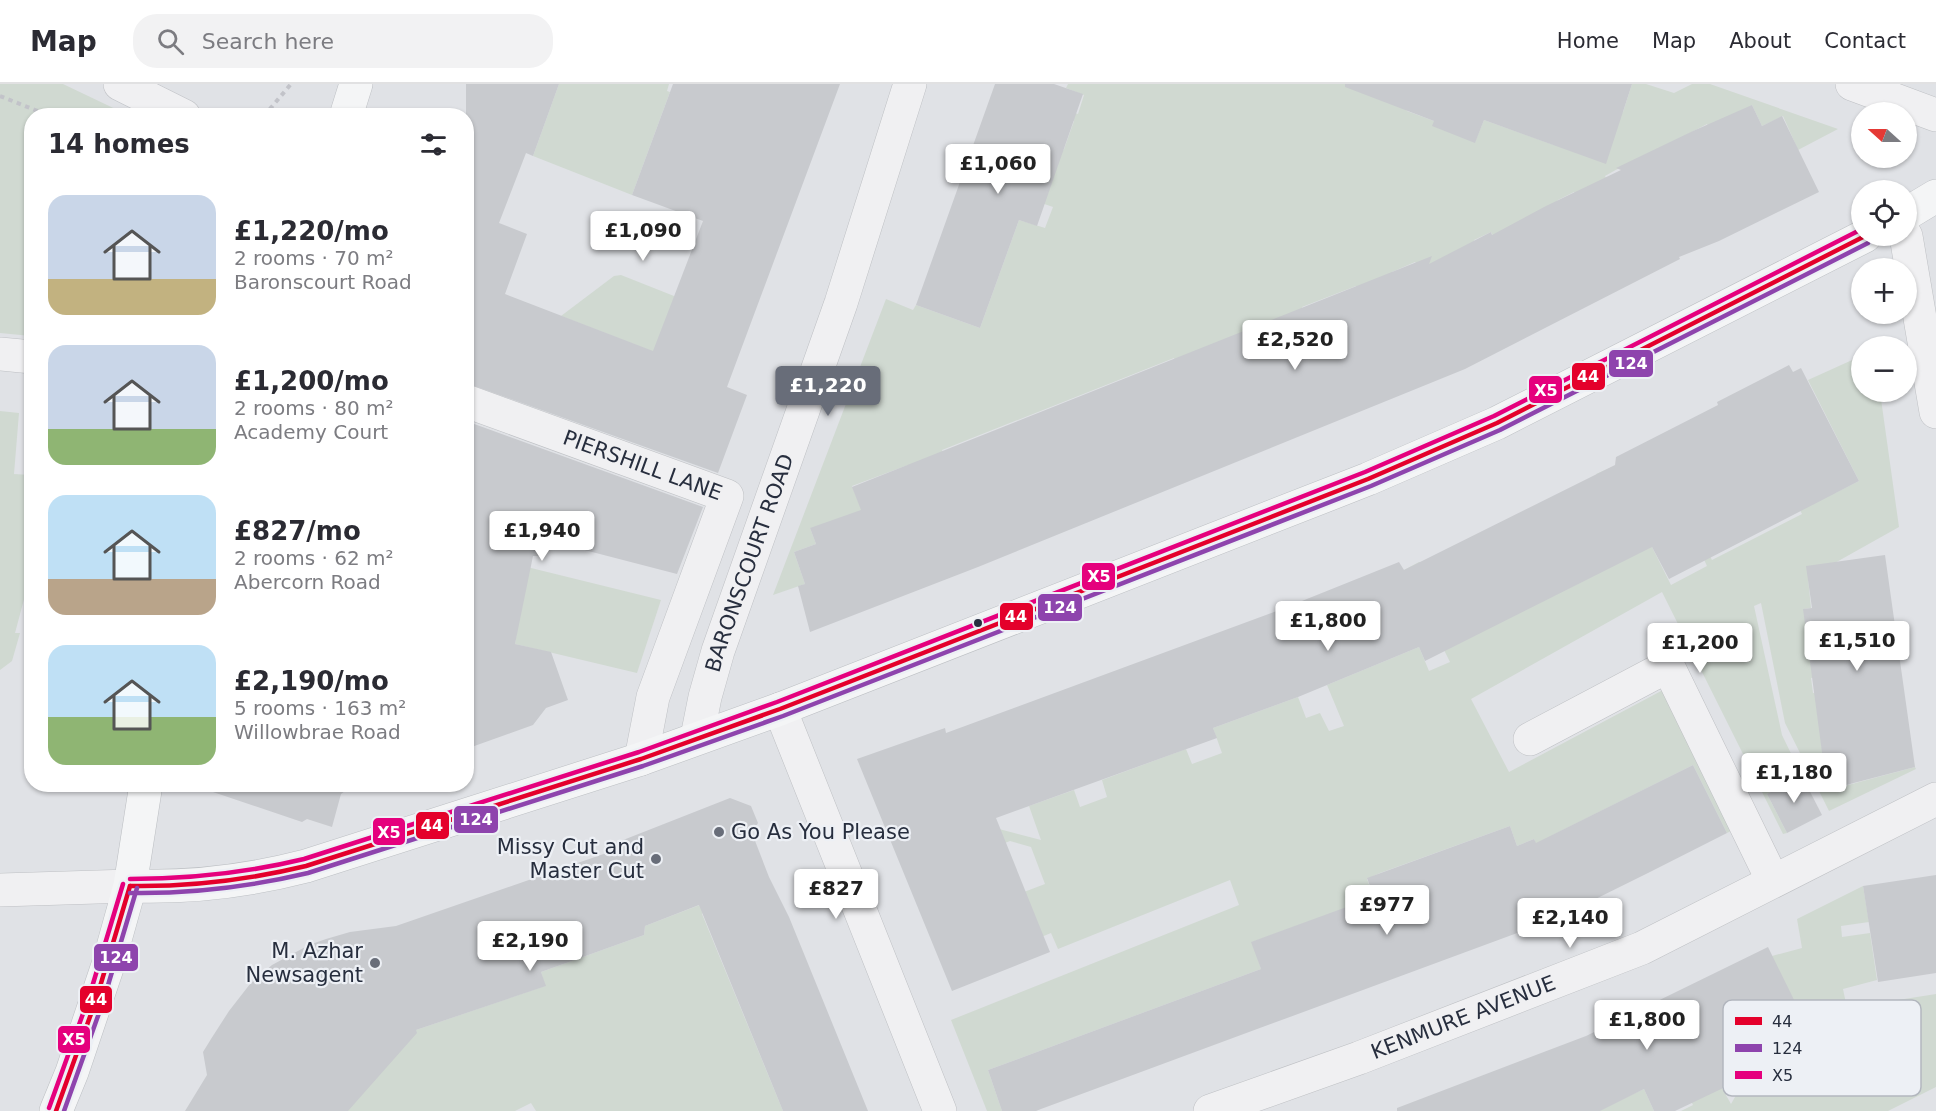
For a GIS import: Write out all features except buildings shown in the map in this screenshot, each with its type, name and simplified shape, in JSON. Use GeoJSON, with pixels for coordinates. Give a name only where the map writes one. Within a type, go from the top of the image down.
{"type":"FeatureCollection","features":[{"type":"Feature","properties":{"kind":"main road"},"geometry":{"type":"LineString","coordinates":[[348,108],[356,84]]}},
{"type":"Feature","properties":{"kind":"main road"},"geometry":{"type":"LineString","coordinates":[[1917,207],[1936,196]]}},
{"type":"Feature","properties":{"kind":"main road"},"geometry":{"type":"LineString","coordinates":[[130,886],[214,885],[270,876],[641,759],[780,709],[1368,479],[1475,433],[1851,243]]}},
{"type":"Feature","properties":{"kind":"main road"},"geometry":{"type":"LineString","coordinates":[[56,1111],[108,965],[130,886],[145,792]]}},
{"type":"Feature","properties":{"kind":"street"},"geometry":{"type":"LineString","coordinates":[[120,84],[168,108]]}},
{"type":"Feature","properties":{"kind":"street","name":"BARONSCOURT ROAD"},"geometry":{"type":"LineString","coordinates":[[697,737],[718,651],[841,303],[910,84]]}},
{"type":"Feature","properties":{"kind":"street"},"geometry":{"type":"LineString","coordinates":[[1852,84],[1924,102]]}},
{"type":"Feature","properties":{"kind":"street"},"geometry":{"type":"LineString","coordinates":[[1908,246],[1936,412]]}},
{"type":"Feature","properties":{"kind":"street"},"geometry":{"type":"LineString","coordinates":[[0,354],[24,356]]}},
{"type":"Feature","properties":{"kind":"street","name":"PIERSHILL LANE"},"geometry":{"type":"LineString","coordinates":[[474,404],[727,496],[653,697],[641,759]]}},
{"type":"Feature","properties":{"kind":"street"},"geometry":{"type":"LineString","coordinates":[[1530,739],[1668,666],[1773,881]]}},
{"type":"Feature","properties":{"kind":"street"},"geometry":{"type":"LineString","coordinates":[[780,709],[940,1111]]}},
{"type":"Feature","properties":{"kind":"street","name":"KENMURE AVENUE"},"geometry":{"type":"LineString","coordinates":[[1210,1111],[1359,1058],[1642,948],[1936,799]]}},
{"type":"Feature","properties":{"kind":"street"},"geometry":{"type":"LineString","coordinates":[[0,890],[130,886]]}},
{"type":"Feature","properties":{"kind":"path"},"geometry":{"type":"LineString","coordinates":[[271,108],[291,84]]}},
{"type":"Feature","properties":{"kind":"path"},"geometry":{"type":"LineString","coordinates":[[0,96],[30,108]]}},
{"type":"Feature","properties":{"kind":"shaded area"},"geometry":{"type":"Polygon","coordinates":[[[0,84],[63,84],[113,108],[24,108],[24,335],[0,333],[0,84]]]}},
{"type":"Feature","properties":{"kind":"shaded area"},"geometry":{"type":"Polygon","coordinates":[[[559,84],[669,84],[667,91],[670,92],[632,195],[533,156],[559,84]]]}},
{"type":"Feature","properties":{"kind":"shaded area"},"geometry":{"type":"Polygon","coordinates":[[[1068,84],[1391,84],[1407,111],[1434,121],[1475,142],[1484,120],[1554,145],[1623,112],[1632,84],[1646,84],[1674,93],[1692,84],[1710,84],[1838,129],[1798,150],[1783,116],[1762,126],[1752,105],[1721,153],[1707,124],[1688,134],[1701,162],[1621,167],[1605,176],[1619,204],[1588,220],[1574,192],[1558,200],[1506,262],[1491,232],[1474,240],[1489,271],[1447,293],[1415,262],[1392,272],[1407,309],[1359,291],[1356,286],[1302,307],[1318,346],[1190,397],[1174,358],[942,450],[958,490],[924,504],[908,465],[852,486],[868,526],[810,528],[816,544],[794,552],[805,584],[773,595],[886,299],[913,310],[916,305],[980,328],[1019,220],[1045,228],[1053,207],[1027,198],[1064,149],[1074,121],[1057,115],[1059,108],[1078,114],[1084,95],[1066,88],[1068,84]]]}},
{"type":"Feature","properties":{"kind":"shaded area"},"geometry":{"type":"Polygon","coordinates":[[[621,275],[674,296],[729,381],[561,316],[614,276],[621,275]]]}},
{"type":"Feature","properties":{"kind":"shaded area"},"geometry":{"type":"Polygon","coordinates":[[[1851,361],[1851,402],[1881,402],[1899,527],[1808,578],[1811,608],[1804,609],[1821,676],[1811,678],[1813,693],[1824,692],[1837,788],[1915,767],[1916,769],[1829,811],[1785,723],[1761,603],[1754,606],[1782,735],[1802,776],[1767,794],[1787,833],[1783,834],[1662,592],[1471,699],[1509,772],[1663,690],[1733,830],[1727,833],[1693,765],[1553,835],[1578,907],[1562,916],[1534,839],[1517,846],[1510,826],[1380,873],[1367,879],[1374,898],[1252,942],[1261,969],[988,1070],[1002,1111],[987,1111],[951,1020],[1239,905],[1230,880],[1058,949],[1051,933],[1034,940],[1016,895],[1045,884],[1031,847],[1010,841],[985,851],[980,824],[1041,840],[1029,806],[1074,790],[1080,807],[1107,797],[1102,780],[1186,749],[1192,764],[1222,753],[1213,728],[1298,697],[1306,718],[1320,713],[1329,731],[1344,726],[1327,685],[1419,647],[1429,671],[1450,662],[1404,570],[1419,562],[1636,554],[1596,474],[1612,467],[1671,585],[1707,566],[1688,525],[1693,523],[1712,560],[1802,514],[1783,476],[1835,493],[1859,481],[1808,380],[1851,361]]]}},
{"type":"Feature","properties":{"kind":"shaded area"},"geometry":{"type":"Polygon","coordinates":[[[0,411],[19,413],[14,474],[24,475],[24,599],[15,633],[20,633],[12,661],[0,670],[0,411]]]}},
{"type":"Feature","properties":{"kind":"shaded area"},"geometry":{"type":"Polygon","coordinates":[[[527,567],[661,600],[637,673],[515,644],[527,567]]]}},
{"type":"Feature","properties":{"kind":"shaded area"},"geometry":{"type":"Polygon","coordinates":[[[1863,886],[1869,922],[1841,926],[1842,937],[1870,933],[1877,980],[1843,989],[1845,1000],[1768,1000],[1772,956],[1802,948],[1797,919],[1863,886]]]}},
{"type":"Feature","properties":{"kind":"shaded area"},"geometry":{"type":"Polygon","coordinates":[[[710,901],[702,914],[783,1111],[536,1111],[531,1103],[515,1111],[292,1111],[371,1038],[416,1030],[545,986],[541,972],[644,935],[645,926],[710,901]]]}},
{"type":"Feature","properties":{"kind":"shaded area"},"geometry":{"type":"Polygon","coordinates":[[[1936,994],[1936,1087],[1921,1094],[1921,1000],[1898,1000],[1936,994]]]}},
{"type":"Feature","properties":{"kind":"shaded area"},"geometry":{"type":"Polygon","coordinates":[[[1705,1058],[1723,1090],[1723,1096],[1726,1096],[1731,1104],[1736,1096],[1918,1096],[1888,1111],[1681,1111],[1693,1105],[1677,1072],[1705,1058]]]}},
{"type":"Feature","properties":{"kind":"shaded area"},"geometry":{"type":"Polygon","coordinates":[[[1644,1089],[1654,1111],[1596,1111],[1644,1089]]]}},
{"type":"Feature","properties":{"kind":"transit line","name":"X5"},"geometry":{"type":"LineString","coordinates":[[130,879],[217,874],[304,859],[639,752],[777,702],[1365,472],[1494,416],[1851,235]]}},
{"type":"Feature","properties":{"kind":"transit line","name":"44"},"geometry":{"type":"LineString","coordinates":[[130,886],[219,882],[306,866],[641,759],[780,709],[1368,479],[1497,423],[1851,243]]}},
{"type":"Feature","properties":{"kind":"transit line","name":"124"},"geometry":{"type":"LineString","coordinates":[[130,893],[219,889],[308,873],[643,766],[783,716],[1371,486],[1500,430],[1862,246]]}},
{"type":"Feature","properties":{"kind":"transit line","name":"X5"},"geometry":{"type":"LineString","coordinates":[[49,1108],[89,997],[123,884]]}},
{"type":"Feature","properties":{"kind":"transit line","name":"44"},"geometry":{"type":"LineString","coordinates":[[56,1111],[96,1000],[130,886]]}},
{"type":"Feature","properties":{"kind":"transit line","name":"124"},"geometry":{"type":"LineString","coordinates":[[64,1111],[103,1002],[137,888]]}},
{"type":"Feature","properties":{"kind":"place","name":"Go As You Please"},"geometry":{"type":"Point","coordinates":[719,832]}},
{"type":"Feature","properties":{"kind":"place","name":"Missy Cut and Master Cut"},"geometry":{"type":"Point","coordinates":[656,859]}},
{"type":"Feature","properties":{"kind":"place","name":"M. Azhar Newsagent"},"geometry":{"type":"Point","coordinates":[375,963]}}]}
